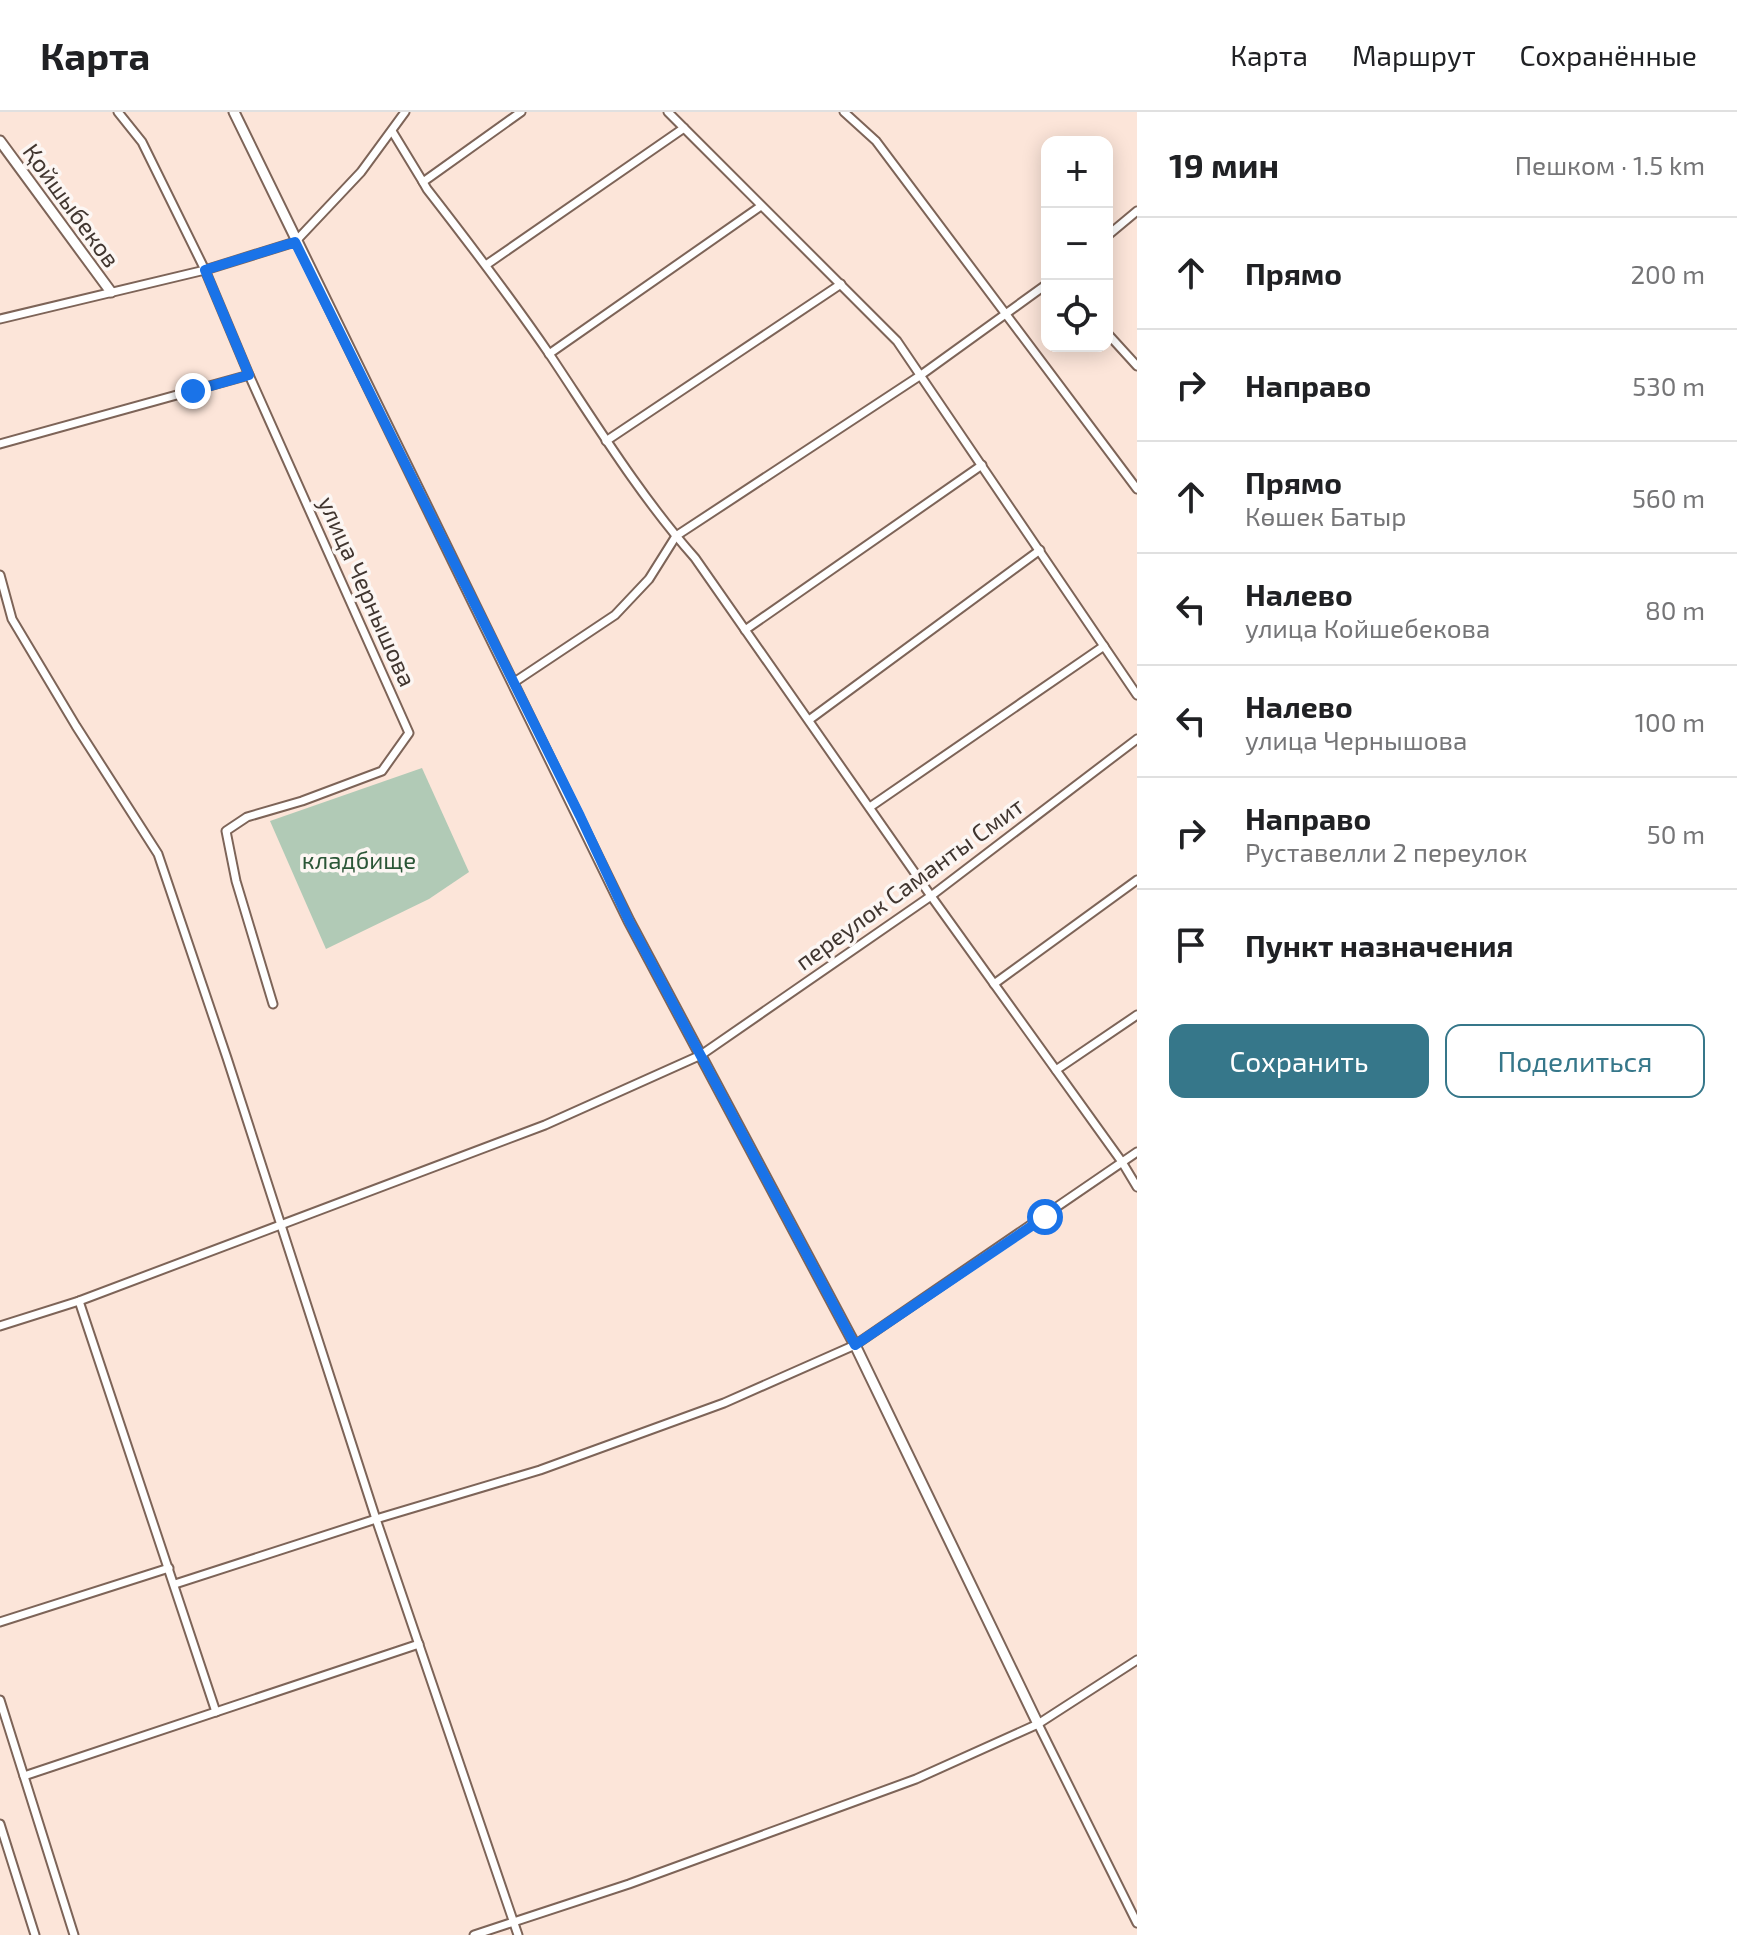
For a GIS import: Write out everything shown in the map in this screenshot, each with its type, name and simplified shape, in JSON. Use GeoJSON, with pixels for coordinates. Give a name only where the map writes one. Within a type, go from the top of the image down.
{"type":"FeatureCollection","features":[{"type":"Feature","properties":{"kind":"street","name":"улица Чернышова"},"geometry":{"type":"LineString","coordinates":[[118,112],[142,142],[205,270],[409,733],[382,771],[302,801],[247,817],[226,831],[236,881],[273,1004]]}},
{"type":"Feature","properties":{"kind":"street"},"geometry":{"type":"LineString","coordinates":[[234,112],[629,921],[855,1345],[1137,1923]]}},
{"type":"Feature","properties":{"kind":"street"},"geometry":{"type":"LineString","coordinates":[[0,319],[205,270],[295,242],[361,172],[405,112]]}},
{"type":"Feature","properties":{"kind":"street"},"geometry":{"type":"LineString","coordinates":[[423,182],[521,112]]}},
{"type":"Feature","properties":{"kind":"street"},"geometry":{"type":"LineString","coordinates":[[668,112],[897,341],[1137,695]]}},
{"type":"Feature","properties":{"kind":"street"},"geometry":{"type":"LineString","coordinates":[[844,112],[876,141],[1137,489]]}},
{"type":"Feature","properties":{"kind":"street"},"geometry":{"type":"LineString","coordinates":[[486,265],[684,128]]}},
{"type":"Feature","properties":{"kind":"street"},"geometry":{"type":"LineString","coordinates":[[392,131],[423,182],[549,354],[606,441],[695,558],[1137,1187]]}},
{"type":"Feature","properties":{"kind":"street","name":"Қойшыбеков"},"geometry":{"type":"LineString","coordinates":[[0,141],[111,292]]}},
{"type":"Feature","properties":{"kind":"street"},"geometry":{"type":"LineString","coordinates":[[549,354],[761,206]]}},
{"type":"Feature","properties":{"kind":"street"},"geometry":{"type":"LineString","coordinates":[[1113,231],[1137,211]]}},
{"type":"Feature","properties":{"kind":"street"},"geometry":{"type":"LineString","coordinates":[[606,441],[841,284]]}},
{"type":"Feature","properties":{"kind":"street"},"geometry":{"type":"LineString","coordinates":[[513,683],[615,615],[649,579],[676,536],[921,375],[1041,288]]}},
{"type":"Feature","properties":{"kind":"street"},"geometry":{"type":"LineString","coordinates":[[1113,340],[1137,366]]}},
{"type":"Feature","properties":{"kind":"street"},"geometry":{"type":"LineString","coordinates":[[0,444],[249,375]]}},
{"type":"Feature","properties":{"kind":"street"},"geometry":{"type":"LineString","coordinates":[[745,630],[982,465]]}},
{"type":"Feature","properties":{"kind":"street"},"geometry":{"type":"LineString","coordinates":[[809,720],[1040,550]]}},
{"type":"Feature","properties":{"kind":"street"},"geometry":{"type":"LineString","coordinates":[[0,575],[12,619],[158,854],[376,1519],[518,1935]]}},
{"type":"Feature","properties":{"kind":"street"},"geometry":{"type":"LineString","coordinates":[[870,807],[1104,646]]}},
{"type":"Feature","properties":{"kind":"street","name":"переулок Саманты Смит"},"geometry":{"type":"LineString","coordinates":[[0,1326],[79,1301],[545,1125],[701,1055],[931,896],[1137,739]]}},
{"type":"Feature","properties":{"kind":"street"},"geometry":{"type":"LineString","coordinates":[[994,984],[1137,880]]}},
{"type":"Feature","properties":{"kind":"street"},"geometry":{"type":"LineString","coordinates":[[1056,1070],[1137,1015]]}},
{"type":"Feature","properties":{"kind":"street"},"geometry":{"type":"LineString","coordinates":[[175,1584],[540,1470],[724,1403],[855,1345],[1137,1152]]}},
{"type":"Feature","properties":{"kind":"street"},"geometry":{"type":"LineString","coordinates":[[79,1301],[216,1712]]}},
{"type":"Feature","properties":{"kind":"street"},"geometry":{"type":"LineString","coordinates":[[0,1622],[169,1568]]}},
{"type":"Feature","properties":{"kind":"street"},"geometry":{"type":"LineString","coordinates":[[24,1776],[419,1644]]}},
{"type":"Feature","properties":{"kind":"street"},"geometry":{"type":"LineString","coordinates":[[474,1935],[629,1884],[916,1779],[1038,1724],[1137,1660]]}},
{"type":"Feature","properties":{"kind":"street"},"geometry":{"type":"LineString","coordinates":[[0,1700],[74,1935]]}},
{"type":"Feature","properties":{"kind":"street"},"geometry":{"type":"LineString","coordinates":[[0,1824],[4,1851],[35,1935]]}},
{"type":"Feature","properties":{"kind":"green space","name":"кладбище"},"geometry":{"type":"Polygon","coordinates":[[[422,768],[469,872],[429,899],[326,949],[270,821],[422,768]]]}},
{"type":"Feature","properties":{"kind":"route"},"geometry":{"type":"LineString","coordinates":[[193,391],[249,375],[205,270],[295,242],[629,921],[855,1345],[1045,1217]]}}]}
